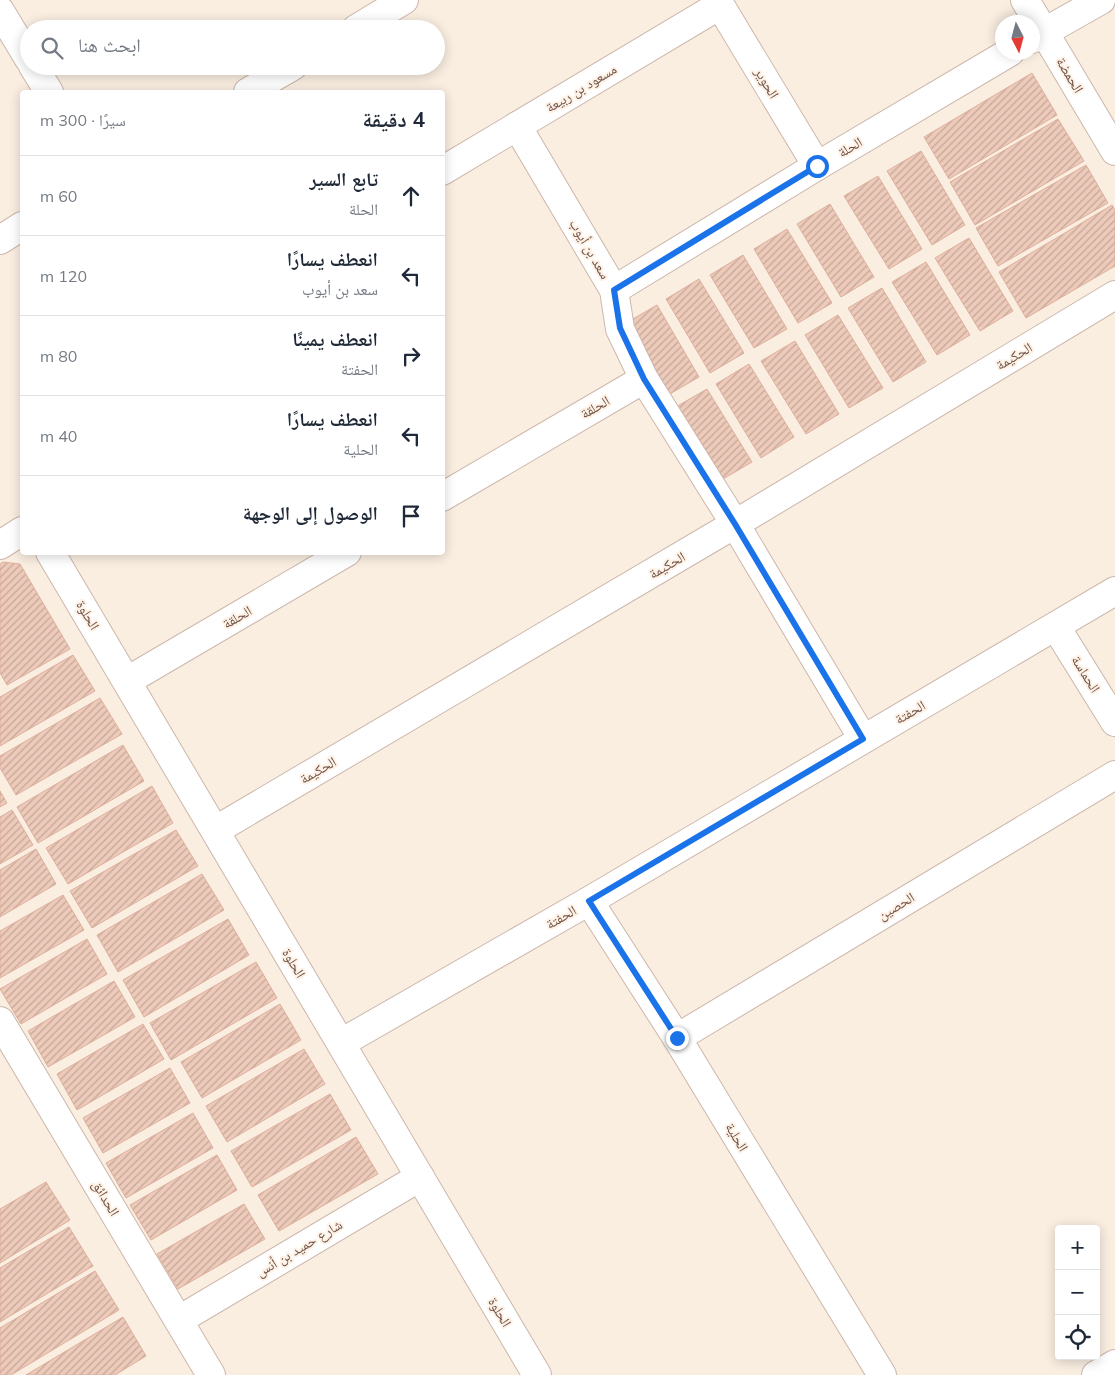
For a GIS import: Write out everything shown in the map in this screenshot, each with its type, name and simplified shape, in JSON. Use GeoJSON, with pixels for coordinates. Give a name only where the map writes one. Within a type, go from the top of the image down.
{"type":"FeatureCollection","features":[{"type":"Feature","properties":{"kind":"street"},"geometry":{"type":"LineString","coordinates":[[371,20],[404,0]]}},
{"type":"Feature","properties":{"kind":"street","name":"الحمضة"},"geometry":{"type":"LineString","coordinates":[[1025,0],[1030,15]]}},
{"type":"Feature","properties":{"kind":"street"},"geometry":{"type":"LineString","coordinates":[[1040,35],[1100,0]]}},
{"type":"Feature","properties":{"kind":"street","name":"مسعود بن ربيعة"},"geometry":{"type":"LineString","coordinates":[[445,169],[718,2]]}},
{"type":"Feature","properties":{"kind":"street","name":"الحوير"},"geometry":{"type":"LineString","coordinates":[[718,2],[817,166]]}},
{"type":"Feature","properties":{"kind":"street"},"geometry":{"type":"LineString","coordinates":[[0,11],[20,44]]}},
{"type":"Feature","properties":{"kind":"street","name":"الحمضة"},"geometry":{"type":"LineString","coordinates":[[1040,39],[1115,151]]}},
{"type":"Feature","properties":{"kind":"street","name":"الحلة"},"geometry":{"type":"LineString","coordinates":[[614,290],[817,166],[996,60]]}},
{"type":"Feature","properties":{"kind":"street"},"geometry":{"type":"LineString","coordinates":[[39,75],[48,90]]}},
{"type":"Feature","properties":{"kind":"street"},"geometry":{"type":"LineString","coordinates":[[251,90],[277,75]]}},
{"type":"Feature","properties":{"kind":"street","name":"سعد بن أيوب"},"geometry":{"type":"LineString","coordinates":[[517,126],[614,290],[620,328],[644,379],[735,524],[863,739]]}},
{"type":"Feature","properties":{"kind":"street"},"geometry":{"type":"LineString","coordinates":[[0,240],[20,227]]}},
{"type":"Feature","properties":{"kind":"street","name":"الحكيمة"},"geometry":{"type":"LineString","coordinates":[[216,830],[735,524],[1115,295]]}},
{"type":"Feature","properties":{"kind":"street","name":"الحلقة"},"geometry":{"type":"LineString","coordinates":[[445,495],[644,379]]}},
{"type":"Feature","properties":{"kind":"street"},"geometry":{"type":"LineString","coordinates":[[0,545],[20,532]]}},
{"type":"Feature","properties":{"kind":"street","name":"الحلوة"},"geometry":{"type":"LineString","coordinates":[[52,555],[537,1375]]}},
{"type":"Feature","properties":{"kind":"street","name":"الحلقة"},"geometry":{"type":"LineString","coordinates":[[126,681],[331,557]]}},
{"type":"Feature","properties":{"kind":"street","name":"الحفتة"},"geometry":{"type":"LineString","coordinates":[[341,1043],[589,901],[1115,591]]}},
{"type":"Feature","properties":{"kind":"street","name":"الحماسة"},"geometry":{"type":"LineString","coordinates":[[1056,627],[1115,722]]}},
{"type":"Feature","properties":{"kind":"street","name":"الحصين"},"geometry":{"type":"LineString","coordinates":[[677,1038],[1115,774]]}},
{"type":"Feature","properties":{"kind":"street","name":"الحلية"},"geometry":{"type":"LineString","coordinates":[[589,901],[677,1038],[882,1375]]}},
{"type":"Feature","properties":{"kind":"street","name":"الحدائق"},"geometry":{"type":"LineString","coordinates":[[0,1021],[211,1375]]}},
{"type":"Feature","properties":{"kind":"street","name":"شارع حميد بن أنس"},"geometry":{"type":"LineString","coordinates":[[179,1320],[420,1177]]}},
{"type":"Feature","properties":{"kind":"street"},"geometry":{"type":"LineString","coordinates":[[1096,1375],[1115,1364]]}},
{"type":"Feature","properties":{"kind":"building"},"geometry":{"type":"Polygon","coordinates":[[[1032,73],[1057,115],[949,179],[924,137],[1032,73]]]}},
{"type":"Feature","properties":{"kind":"building"},"geometry":{"type":"Polygon","coordinates":[[[1058,119],[1084,161],[975,225],[950,182],[1058,119]]]}},
{"type":"Feature","properties":{"kind":"building"},"geometry":{"type":"Polygon","coordinates":[[[921,151],[965,225],[932,245],[887,171],[921,151]]]}},
{"type":"Feature","properties":{"kind":"building"},"geometry":{"type":"Polygon","coordinates":[[[1086,165],[1108,203],[998,266],[976,228],[1086,165]]]}},
{"type":"Feature","properties":{"kind":"building"},"geometry":{"type":"Polygon","coordinates":[[[878,176],[922,249],[889,269],[844,196],[878,176]]]}},
{"type":"Feature","properties":{"kind":"building"},"geometry":{"type":"Polygon","coordinates":[[[830,204],[874,277],[841,297],[797,224],[830,204]]]}},
{"type":"Feature","properties":{"kind":"building"},"geometry":{"type":"Polygon","coordinates":[[[1112,205],[1115,210],[1115,266],[1026,318],[999,272],[1112,205]]]}},
{"type":"Feature","properties":{"kind":"building"},"geometry":{"type":"Polygon","coordinates":[[[787,229],[832,303],[798,323],[754,249],[787,229]]]}},
{"type":"Feature","properties":{"kind":"building"},"geometry":{"type":"Polygon","coordinates":[[[969,238],[1013,311],[980,331],[935,258],[969,238]]]}},
{"type":"Feature","properties":{"kind":"building"},"geometry":{"type":"Polygon","coordinates":[[[743,255],[787,329],[754,348],[710,275],[743,255]]]}},
{"type":"Feature","properties":{"kind":"building"},"geometry":{"type":"Polygon","coordinates":[[[926,262],[970,335],[937,355],[892,282],[926,262]]]}},
{"type":"Feature","properties":{"kind":"building"},"geometry":{"type":"Polygon","coordinates":[[[699,279],[744,353],[710,373],[666,299],[699,279]]]}},
{"type":"Feature","properties":{"kind":"building"},"geometry":{"type":"Polygon","coordinates":[[[882,288],[926,362],[893,382],[848,308],[882,288]]]}},
{"type":"Feature","properties":{"kind":"building"},"geometry":{"type":"Polygon","coordinates":[[[657,305],[699,377],[668,395],[626,323],[657,305]]]}},
{"type":"Feature","properties":{"kind":"building"},"geometry":{"type":"Polygon","coordinates":[[[838,315],[883,388],[849,408],[805,335],[838,315]]]}},
{"type":"Feature","properties":{"kind":"building"},"geometry":{"type":"Polygon","coordinates":[[[795,341],[839,414],[806,434],[761,361],[795,341]]]}},
{"type":"Feature","properties":{"kind":"building"},"geometry":{"type":"Polygon","coordinates":[[[749,364],[794,437],[761,458],[716,384],[749,364]]]}},
{"type":"Feature","properties":{"kind":"building"},"geometry":{"type":"Polygon","coordinates":[[[707,389],[752,462],[718,482],[674,408],[707,389]]]}},
{"type":"Feature","properties":{"kind":"building"},"geometry":{"type":"Polygon","coordinates":[[[3,562],[20,564],[70,649],[7,685],[0,673],[0,564],[3,562]]]}},
{"type":"Feature","properties":{"kind":"building"},"geometry":{"type":"Polygon","coordinates":[[[73,655],[95,691],[0,746],[0,697],[73,655]]]}},
{"type":"Feature","properties":{"kind":"building"},"geometry":{"type":"Polygon","coordinates":[[[100,698],[122,734],[16,795],[0,768],[0,756],[100,698]]]}},
{"type":"Feature","properties":{"kind":"building"},"geometry":{"type":"Polygon","coordinates":[[[123,745],[144,781],[38,843],[17,807],[123,745]]]}},
{"type":"Feature","properties":{"kind":"building"},"geometry":{"type":"Polygon","coordinates":[[[152,786],[173,823],[68,884],[46,848],[152,786]]]}},
{"type":"Feature","properties":{"kind":"building"},"geometry":{"type":"Polygon","coordinates":[[[0,791],[7,803],[0,807],[0,791]]]}},
{"type":"Feature","properties":{"kind":"building"},"geometry":{"type":"Polygon","coordinates":[[[12,810],[33,845],[0,864],[0,817],[12,810]]]}},
{"type":"Feature","properties":{"kind":"building"},"geometry":{"type":"Polygon","coordinates":[[[176,830],[198,866],[92,928],[70,891],[176,830]]]}},
{"type":"Feature","properties":{"kind":"building"},"geometry":{"type":"Polygon","coordinates":[[[36,849],[56,884],[0,917],[0,870],[36,849]]]}},
{"type":"Feature","properties":{"kind":"building"},"geometry":{"type":"Polygon","coordinates":[[[202,874],[224,910],[118,972],[97,935],[202,874]]]}},
{"type":"Feature","properties":{"kind":"building"},"geometry":{"type":"Polygon","coordinates":[[[63,895],[84,930],[0,978],[0,931],[63,895]]]}},
{"type":"Feature","properties":{"kind":"building"},"geometry":{"type":"Polygon","coordinates":[[[228,919],[249,955],[144,1017],[123,980],[228,919]]]}},
{"type":"Feature","properties":{"kind":"building"},"geometry":{"type":"Polygon","coordinates":[[[87,939],[107,974],[21,1024],[0,989],[87,939]]]}},
{"type":"Feature","properties":{"kind":"building"},"geometry":{"type":"Polygon","coordinates":[[[256,962],[277,998],[171,1060],[150,1023],[256,962]]]}},
{"type":"Feature","properties":{"kind":"building"},"geometry":{"type":"Polygon","coordinates":[[[114,981],[135,1017],[48,1067],[28,1031],[114,981]]]}},
{"type":"Feature","properties":{"kind":"building"},"geometry":{"type":"Polygon","coordinates":[[[280,1004],[301,1040],[202,1098],[181,1062],[280,1004]]]}},
{"type":"Feature","properties":{"kind":"building"},"geometry":{"type":"Polygon","coordinates":[[[143,1024],[164,1059],[77,1110],[57,1074],[143,1024]]]}},
{"type":"Feature","properties":{"kind":"building"},"geometry":{"type":"Polygon","coordinates":[[[304,1049],[325,1084],[227,1142],[206,1106],[304,1049]]]}},
{"type":"Feature","properties":{"kind":"building"},"geometry":{"type":"Polygon","coordinates":[[[170,1068],[190,1103],[103,1153],[83,1118],[170,1068]]]}},
{"type":"Feature","properties":{"kind":"building"},"geometry":{"type":"Polygon","coordinates":[[[330,1094],[351,1130],[252,1187],[231,1151],[330,1094]]]}},
{"type":"Feature","properties":{"kind":"building"},"geometry":{"type":"Polygon","coordinates":[[[193,1113],[213,1148],[126,1198],[106,1163],[193,1113]]]}},
{"type":"Feature","properties":{"kind":"building"},"geometry":{"type":"Polygon","coordinates":[[[356,1137],[378,1174],[279,1231],[258,1195],[356,1137]]]}},
{"type":"Feature","properties":{"kind":"building"},"geometry":{"type":"Polygon","coordinates":[[[217,1155],[237,1190],[151,1240],[130,1205],[217,1155]]]}},
{"type":"Feature","properties":{"kind":"building"},"geometry":{"type":"Polygon","coordinates":[[[46,1182],[70,1220],[0,1263],[0,1209],[46,1182]]]}},
{"type":"Feature","properties":{"kind":"building"},"geometry":{"type":"Polygon","coordinates":[[[244,1204],[265,1239],[178,1289],[157,1254],[244,1204]]]}},
{"type":"Feature","properties":{"kind":"building"},"geometry":{"type":"Polygon","coordinates":[[[69,1227],[93,1266],[0,1322],[0,1268],[69,1227]]]}},
{"type":"Feature","properties":{"kind":"building"},"geometry":{"type":"Polygon","coordinates":[[[95,1271],[119,1310],[11,1375],[0,1375],[0,1328],[95,1271]]]}},
{"type":"Feature","properties":{"kind":"building"},"geometry":{"type":"Polygon","coordinates":[[[123,1317],[146,1356],[115,1375],[26,1375],[123,1317]]]}},
{"type":"Feature","properties":{"kind":"route"},"geometry":{"type":"LineString","coordinates":[[677,1038],[589,901],[863,739],[735,524],[644,379],[620,328],[614,290],[817,166]]}}]}
